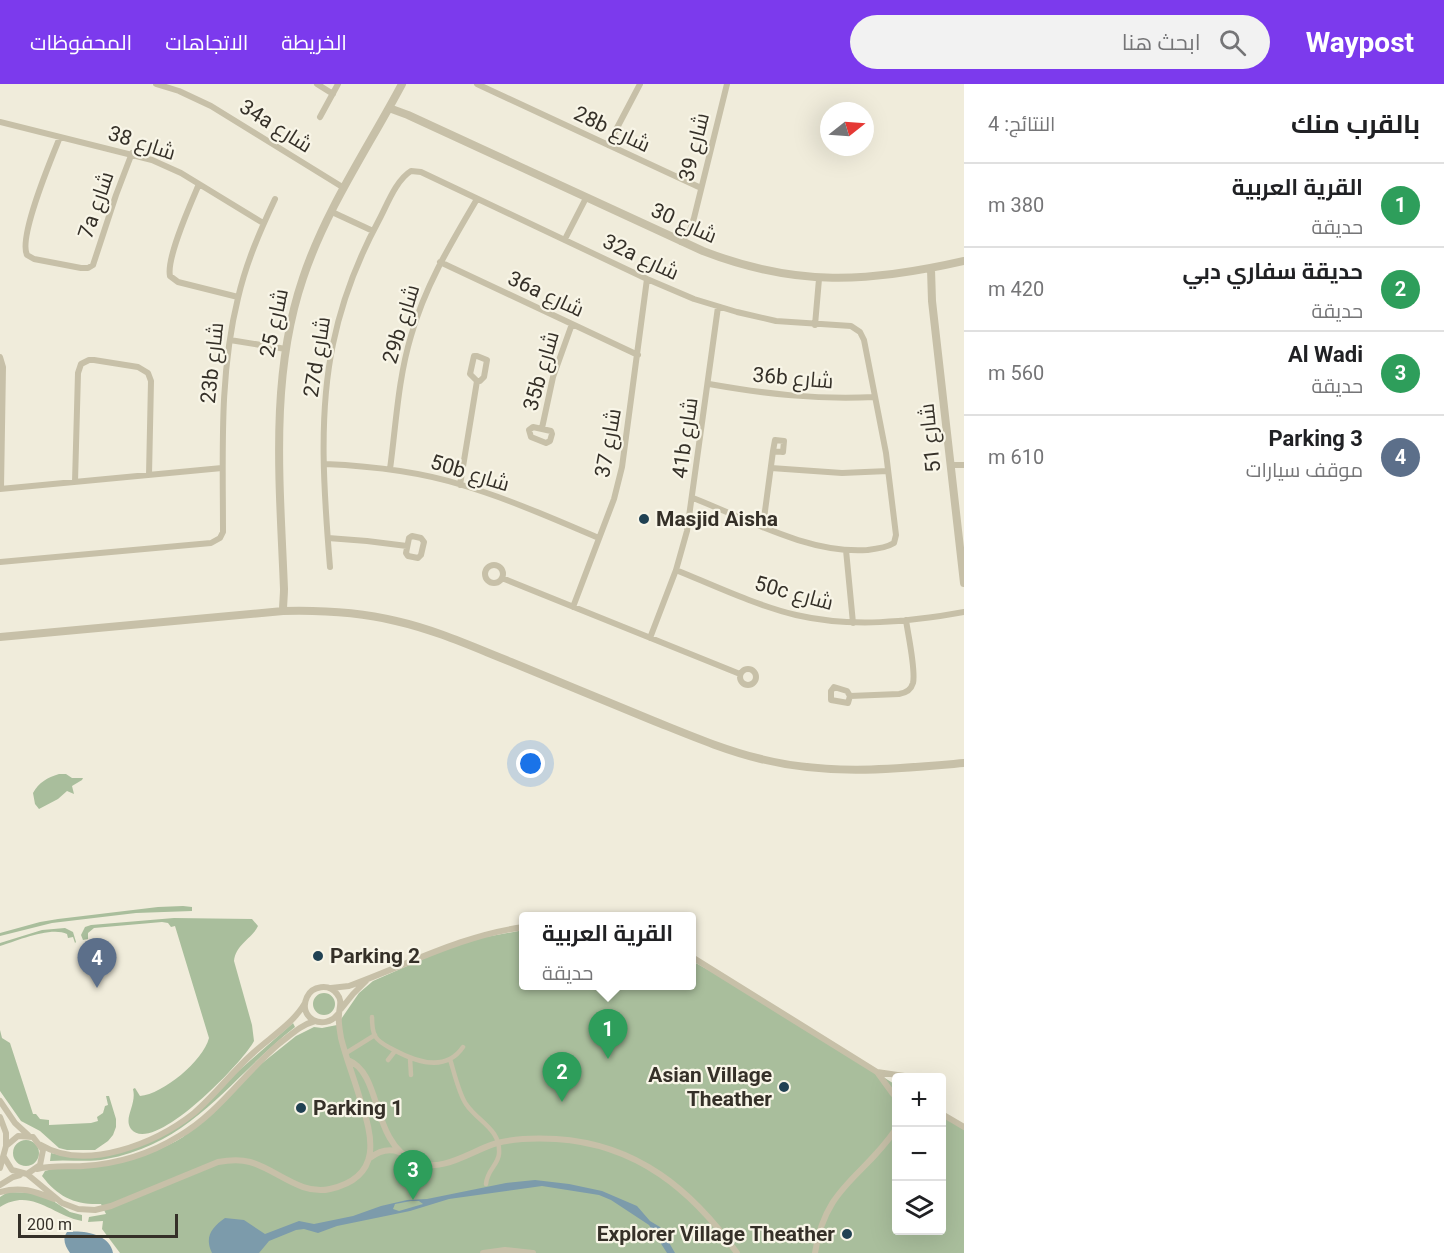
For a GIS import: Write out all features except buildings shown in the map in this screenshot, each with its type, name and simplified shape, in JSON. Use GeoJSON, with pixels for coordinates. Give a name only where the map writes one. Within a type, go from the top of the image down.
{"type":"FeatureCollection","features":[{"type":"Feature","properties":{"kind":"street","name":"34a شارع"},"geometry":{"type":"LineString","coordinates":[[156,84],[211,106],[344,188]]}},
{"type":"Feature","properties":{"kind":"street"},"geometry":{"type":"LineString","coordinates":[[316,84],[333,94]]}},
{"type":"Feature","properties":{"kind":"street"},"geometry":{"type":"LineString","coordinates":[[320,117],[338,84]]}},
{"type":"Feature","properties":{"kind":"street","name":"شارع 25"},"geometry":{"type":"LineString","coordinates":[[285,611],[279,448],[281,392],[286,349],[302,278],[344,188],[402,84]]}},
{"type":"Feature","properties":{"kind":"street","name":"28b شارع"},"geometry":{"type":"LineString","coordinates":[[477,84],[701,188]]}},
{"type":"Feature","properties":{"kind":"street"},"geometry":{"type":"LineString","coordinates":[[608,145],[640,84]]}},
{"type":"Feature","properties":{"kind":"street","name":"شارع 39"},"geometry":{"type":"LineString","coordinates":[[685,243],[694,218],[727,84]]}},
{"type":"Feature","properties":{"kind":"street","name":"شارع 30"},"geometry":{"type":"LineString","coordinates":[[390,106],[685,243],[719,258],[752,268],[819,279],[880,277],[928,270],[964,261]]}},
{"type":"Feature","properties":{"kind":"street","name":"شارع 38"},"geometry":{"type":"LineString","coordinates":[[0,122],[132,153],[172,168],[263,223]]}},
{"type":"Feature","properties":{"kind":"street","name":"7a شارع"},"geometry":{"type":"LineString","coordinates":[[60,137],[37,200],[25,243],[25,251],[30,258],[34,259],[81,268],[90,267],[96,259],[108,216],[132,153]]}},
{"type":"Feature","properties":{"kind":"street","name":"32a شارع"},"geometry":{"type":"LineString","coordinates":[[411,171],[421,172],[647,279],[718,307],[757,317],[815,325],[851,326],[861,332],[864,339],[875,397]]}},
{"type":"Feature","properties":{"kind":"street","name":"27d شارع"},"geometry":{"type":"LineString","coordinates":[[330,567],[326,464],[327,392],[333,345],[346,296],[373,231],[404,178],[411,171]]}},
{"type":"Feature","properties":{"kind":"street"},"geometry":{"type":"LineString","coordinates":[[199,184],[169,267],[170,276],[178,282],[238,297]]}},
{"type":"Feature","properties":{"kind":"street"},"geometry":{"type":"LineString","coordinates":[[566,239],[586,198]]}},
{"type":"Feature","properties":{"kind":"street","name":"23b شارع"},"geometry":{"type":"LineString","coordinates":[[0,562],[211,543],[220,538],[223,532],[224,391],[230,340],[238,297],[249,259],[275,199]]}},
{"type":"Feature","properties":{"kind":"street","name":"29b شارع"},"geometry":{"type":"LineString","coordinates":[[390,469],[402,381],[411,337],[440,262],[477,199]]}},
{"type":"Feature","properties":{"kind":"street"},"geometry":{"type":"LineString","coordinates":[[332,212],[373,231]]}},
{"type":"Feature","properties":{"kind":"street","name":"36a شارع"},"geometry":{"type":"LineString","coordinates":[[440,262],[638,354]]}},
{"type":"Feature","properties":{"kind":"street","name":"شارع 51"},"geometry":{"type":"LineString","coordinates":[[928,270],[964,583]]}},
{"type":"Feature","properties":{"kind":"street","name":"شارع 37"},"geometry":{"type":"LineString","coordinates":[[573,607],[614,499],[625,451],[647,279]]}},
{"type":"Feature","properties":{"kind":"street"},"geometry":{"type":"LineString","coordinates":[[815,325],[819,279]]}},
{"type":"Feature","properties":{"kind":"street","name":"41b شارع"},"geometry":{"type":"LineString","coordinates":[[650,638],[676,570],[687,531],[718,307]]}},
{"type":"Feature","properties":{"kind":"street","name":"35b شارع"},"geometry":{"type":"LineString","coordinates":[[542,428],[553,377],[572,324]]}},
{"type":"Feature","properties":{"kind":"street"},"geometry":{"type":"LineString","coordinates":[[230,340],[286,349]]}},
{"type":"Feature","properties":{"kind":"street"},"geometry":{"type":"LineString","coordinates":[[0,357],[3,367],[1,488],[222,468]]}},
{"type":"Feature","properties":{"kind":"street"},"geometry":{"type":"LineString","coordinates":[[75,482],[78,373],[81,364],[89,360],[138,367],[148,374],[151,381],[149,475]]}},
{"type":"Feature","properties":{"kind":"street"},"geometry":{"type":"LineString","coordinates":[[460,484],[477,381]]}},
{"type":"Feature","properties":{"kind":"street","name":"36b شارع"},"geometry":{"type":"LineString","coordinates":[[709,384],[791,397],[819,399],[875,397]]}},
{"type":"Feature","properties":{"kind":"street"},"geometry":{"type":"LineString","coordinates":[[693,498],[803,542],[846,550],[892,545],[896,540],[888,471],[875,397]]}},
{"type":"Feature","properties":{"kind":"street"},"geometry":{"type":"LineString","coordinates":[[763,526],[773,451]]}},
{"type":"Feature","properties":{"kind":"street","name":"50b شارع"},"geometry":{"type":"LineString","coordinates":[[326,464],[390,469],[460,484],[599,538]]}},
{"type":"Feature","properties":{"kind":"street"},"geometry":{"type":"LineString","coordinates":[[951,467],[964,466]]}},
{"type":"Feature","properties":{"kind":"street"},"geometry":{"type":"LineString","coordinates":[[771,468],[818,473],[888,471]]}},
{"type":"Feature","properties":{"kind":"street"},"geometry":{"type":"LineString","coordinates":[[328,538],[407,546]]}},
{"type":"Feature","properties":{"kind":"street"},"geometry":{"type":"LineString","coordinates":[[846,550],[853,623]]}},
{"type":"Feature","properties":{"kind":"street","name":"50c شارع"},"geometry":{"type":"LineString","coordinates":[[676,570],[781,611],[809,618],[853,623],[964,614]]}},
{"type":"Feature","properties":{"kind":"street"},"geometry":{"type":"LineString","coordinates":[[502,578],[740,674]]}},
{"type":"Feature","properties":{"kind":"street"},"geometry":{"type":"LineString","coordinates":[[0,637],[285,611],[350,613],[395,620],[421,627],[711,744],[778,763],[812,769],[865,771],[964,763]]}},
{"type":"Feature","properties":{"kind":"street"},"geometry":{"type":"LineString","coordinates":[[850,696],[899,694],[908,691],[911,687],[913,677],[906,620]]}},
{"type":"Feature","properties":{"kind":"street"},"geometry":{"type":"LineString","coordinates":[[0,1101],[18,1127],[41,1145],[62,1154],[100,1154],[134,1146],[166,1132],[208,1100],[245,1061],[296,1016],[313,990],[323,987],[349,986],[459,942],[519,928]]}},
{"type":"Feature","properties":{"kind":"street"},"geometry":{"type":"LineString","coordinates":[[696,959],[877,1072],[892,1075]]}},
{"type":"Feature","properties":{"kind":"street"},"geometry":{"type":"LineString","coordinates":[[305,1003],[307,1014],[315,1021],[321,1023],[331,1021],[353,994],[371,977]]}},
{"type":"Feature","properties":{"kind":"street"},"geometry":{"type":"LineString","coordinates":[[329,988],[337,994],[340,1033],[370,1132],[370,1159]]}},
{"type":"Feature","properties":{"kind":"street"},"geometry":{"type":"LineString","coordinates":[[372,1017],[375,1035],[379,1041],[410,1058],[431,1063],[450,1059],[463,1047]]}},
{"type":"Feature","properties":{"kind":"street"},"geometry":{"type":"LineString","coordinates":[[0,1185],[13,1177],[49,1166],[103,1164],[144,1154],[163,1146],[198,1123],[214,1109],[261,1059],[298,1029],[315,1021]]}},
{"type":"Feature","properties":{"kind":"street"},"geometry":{"type":"LineString","coordinates":[[347,1057],[375,1035]]}},
{"type":"Feature","properties":{"kind":"street"},"geometry":{"type":"LineString","coordinates":[[388,1060],[395,1051]]}},
{"type":"Feature","properties":{"kind":"street"},"geometry":{"type":"LineString","coordinates":[[347,1057],[366,1075],[384,1128],[403,1153],[419,1163],[439,1164],[498,1143],[528,1139],[564,1140],[600,1146],[634,1159],[665,1177],[690,1197],[714,1222],[738,1253]]}},
{"type":"Feature","properties":{"kind":"street"},"geometry":{"type":"LineString","coordinates":[[410,1058],[411,1075]]}},
{"type":"Feature","properties":{"kind":"street"},"geometry":{"type":"LineString","coordinates":[[450,1059],[465,1104],[493,1131],[498,1143],[498,1158],[487,1174],[486,1184]]}},
{"type":"Feature","properties":{"kind":"street"},"geometry":{"type":"LineString","coordinates":[[877,1072],[892,1094]]}},
{"type":"Feature","properties":{"kind":"street"},"geometry":{"type":"LineString","coordinates":[[946,1116],[964,1127]]}},
{"type":"Feature","properties":{"kind":"street"},"geometry":{"type":"LineString","coordinates":[[0,1117],[6,1133],[6,1146],[0,1168]]}},
{"type":"Feature","properties":{"kind":"street"},"geometry":{"type":"LineString","coordinates":[[6,1146],[13,1138],[28,1135]]}},
{"type":"Feature","properties":{"kind":"street"},"geometry":{"type":"LineString","coordinates":[[815,1253],[824,1218],[837,1195],[854,1175],[885,1147],[892,1136]]}},
{"type":"Feature","properties":{"kind":"street"},"geometry":{"type":"LineString","coordinates":[[37,1169],[43,1155],[41,1145]]}},
{"type":"Feature","properties":{"kind":"street"},"geometry":{"type":"LineString","coordinates":[[0,1192],[25,1188],[78,1209],[103,1208],[218,1162],[229,1160],[250,1162],[307,1188],[327,1190],[353,1179],[377,1153],[386,1150],[403,1153]]}},
{"type":"Feature","properties":{"kind":"street"},"geometry":{"type":"LineString","coordinates":[[4,1157],[8,1167],[25,1174],[62,1203]]}},
{"type":"Feature","properties":{"kind":"street"},"geometry":{"type":"LineString","coordinates":[[483,1253],[505,1250],[533,1253]]}},
{"type":"Feature","properties":{"kind":"green space"},"geometry":{"type":"Polygon","coordinates":[[[59,774],[66,774],[72,778],[83,778],[72,786],[74,794],[67,791],[58,799],[39,809],[35,804],[33,793],[44,781],[59,774]]]}},
{"type":"Feature","properties":{"kind":"green space"},"geometry":{"type":"Polygon","coordinates":[[[192,907],[192,911],[136,913],[52,923],[0,936],[0,933],[58,919],[192,907]]]}},
{"type":"Feature","properties":{"kind":"green space"},"geometry":{"type":"Polygon","coordinates":[[[174,918],[252,919],[258,926],[238,950],[234,961],[252,1025],[254,1041],[234,1067],[197,1103],[158,1130],[142,1134],[131,1129],[128,1120],[134,1095],[133,1089],[135,1088],[140,1096],[170,1083],[191,1066],[209,1038],[175,926],[171,927],[168,923],[162,922],[94,928],[88,933],[88,939],[83,940],[81,935],[85,927],[91,925],[174,918]]]}},
{"type":"Feature","properties":{"kind":"green space"},"geometry":{"type":"Polygon","coordinates":[[[65,928],[73,932],[75,943],[73,937],[68,938],[67,934],[52,932],[0,946],[0,943],[42,930],[65,928]]]}},
{"type":"Feature","properties":{"kind":"green space"},"geometry":{"type":"Polygon","coordinates":[[[519,931],[519,990],[696,990],[696,963],[892,1083],[892,1235],[946,1235],[946,1117],[964,1129],[964,1253],[120,1253],[102,1229],[103,1221],[88,1222],[89,1217],[106,1214],[101,1204],[83,1203],[68,1198],[54,1189],[42,1176],[45,1171],[52,1169],[119,1160],[152,1152],[183,1137],[256,1068],[296,1036],[314,1027],[337,1025],[359,993],[373,981],[464,941],[519,931]]]}},
{"type":"Feature","properties":{"kind":"green space"},"geometry":{"type":"Polygon","coordinates":[[[324,993],[332,996],[335,1004],[332,1012],[324,1015],[316,1012],[313,1004],[316,996],[324,993]]]}},
{"type":"Feature","properties":{"kind":"green space"},"geometry":{"type":"Polygon","coordinates":[[[293,1023],[295,1027],[209,1106],[187,1124],[163,1139],[136,1151],[106,1159],[50,1161],[51,1153],[69,1157],[105,1154],[170,1131],[293,1023]]]}},
{"type":"Feature","properties":{"kind":"green space"},"geometry":{"type":"Polygon","coordinates":[[[0,1030],[2,1038],[10,1043],[33,1114],[40,1119],[49,1120],[49,1125],[91,1123],[98,1121],[97,1117],[108,1105],[106,1096],[109,1096],[116,1127],[108,1141],[95,1150],[67,1150],[59,1148],[40,1131],[21,1121],[0,1091],[0,1030]]]}},
{"type":"Feature","properties":{"kind":"green space"},"geometry":{"type":"Polygon","coordinates":[[[26,1140],[36,1143],[39,1153],[36,1163],[26,1166],[16,1163],[13,1153],[16,1143],[26,1140]]]}},
{"type":"Feature","properties":{"kind":"green space"},"geometry":{"type":"Polygon","coordinates":[[[8,1192],[41,1193],[70,1212],[82,1215],[82,1221],[32,1201],[11,1202],[0,1207],[0,1197],[8,1192]]]}},
{"type":"Feature","properties":{"kind":"water"},"geometry":{"type":"Polygon","coordinates":[[[535,1180],[602,1191],[637,1206],[650,1221],[660,1227],[675,1253],[667,1253],[649,1225],[611,1200],[599,1195],[542,1186],[449,1199],[410,1211],[337,1226],[318,1233],[304,1229],[296,1230],[269,1241],[259,1253],[212,1253],[210,1247],[211,1233],[216,1225],[225,1218],[244,1220],[265,1234],[299,1221],[314,1224],[353,1216],[407,1200],[427,1199],[506,1183],[535,1180]],[[419,1201],[395,1204],[393,1209],[399,1211],[423,1204],[419,1201]]]}},
{"type":"Feature","properties":{"kind":"water"},"geometry":{"type":"Polygon","coordinates":[[[67,1232],[88,1233],[101,1237],[107,1241],[113,1253],[70,1253],[65,1242],[67,1232]]]}},
{"type":"Feature","properties":{"kind":"place","name":"Masjid Aisha"},"geometry":{"type":"Point","coordinates":[644,519]}},
{"type":"Feature","properties":{"kind":"place","name":"Parking 2"},"geometry":{"type":"Point","coordinates":[318,956]}},
{"type":"Feature","properties":{"kind":"place","name":"Parking 3"},"geometry":{"type":"Point","coordinates":[97,988]}},
{"type":"Feature","properties":{"kind":"place","name":"القرية العربية"},"geometry":{"type":"Point","coordinates":[608,1059]}},
{"type":"Feature","properties":{"kind":"place","name":"Asian Village Theather"},"geometry":{"type":"Point","coordinates":[784,1087]}},
{"type":"Feature","properties":{"kind":"place","name":"حديقة سفاري دبي"},"geometry":{"type":"Point","coordinates":[562,1102]}},
{"type":"Feature","properties":{"kind":"place","name":"Parking 1"},"geometry":{"type":"Point","coordinates":[301,1108]}},
{"type":"Feature","properties":{"kind":"place","name":"Al Wadi"},"geometry":{"type":"Point","coordinates":[413,1200]}},
{"type":"Feature","properties":{"kind":"place","name":"Explorer Village Theather"},"geometry":{"type":"Point","coordinates":[847,1234]}}]}
